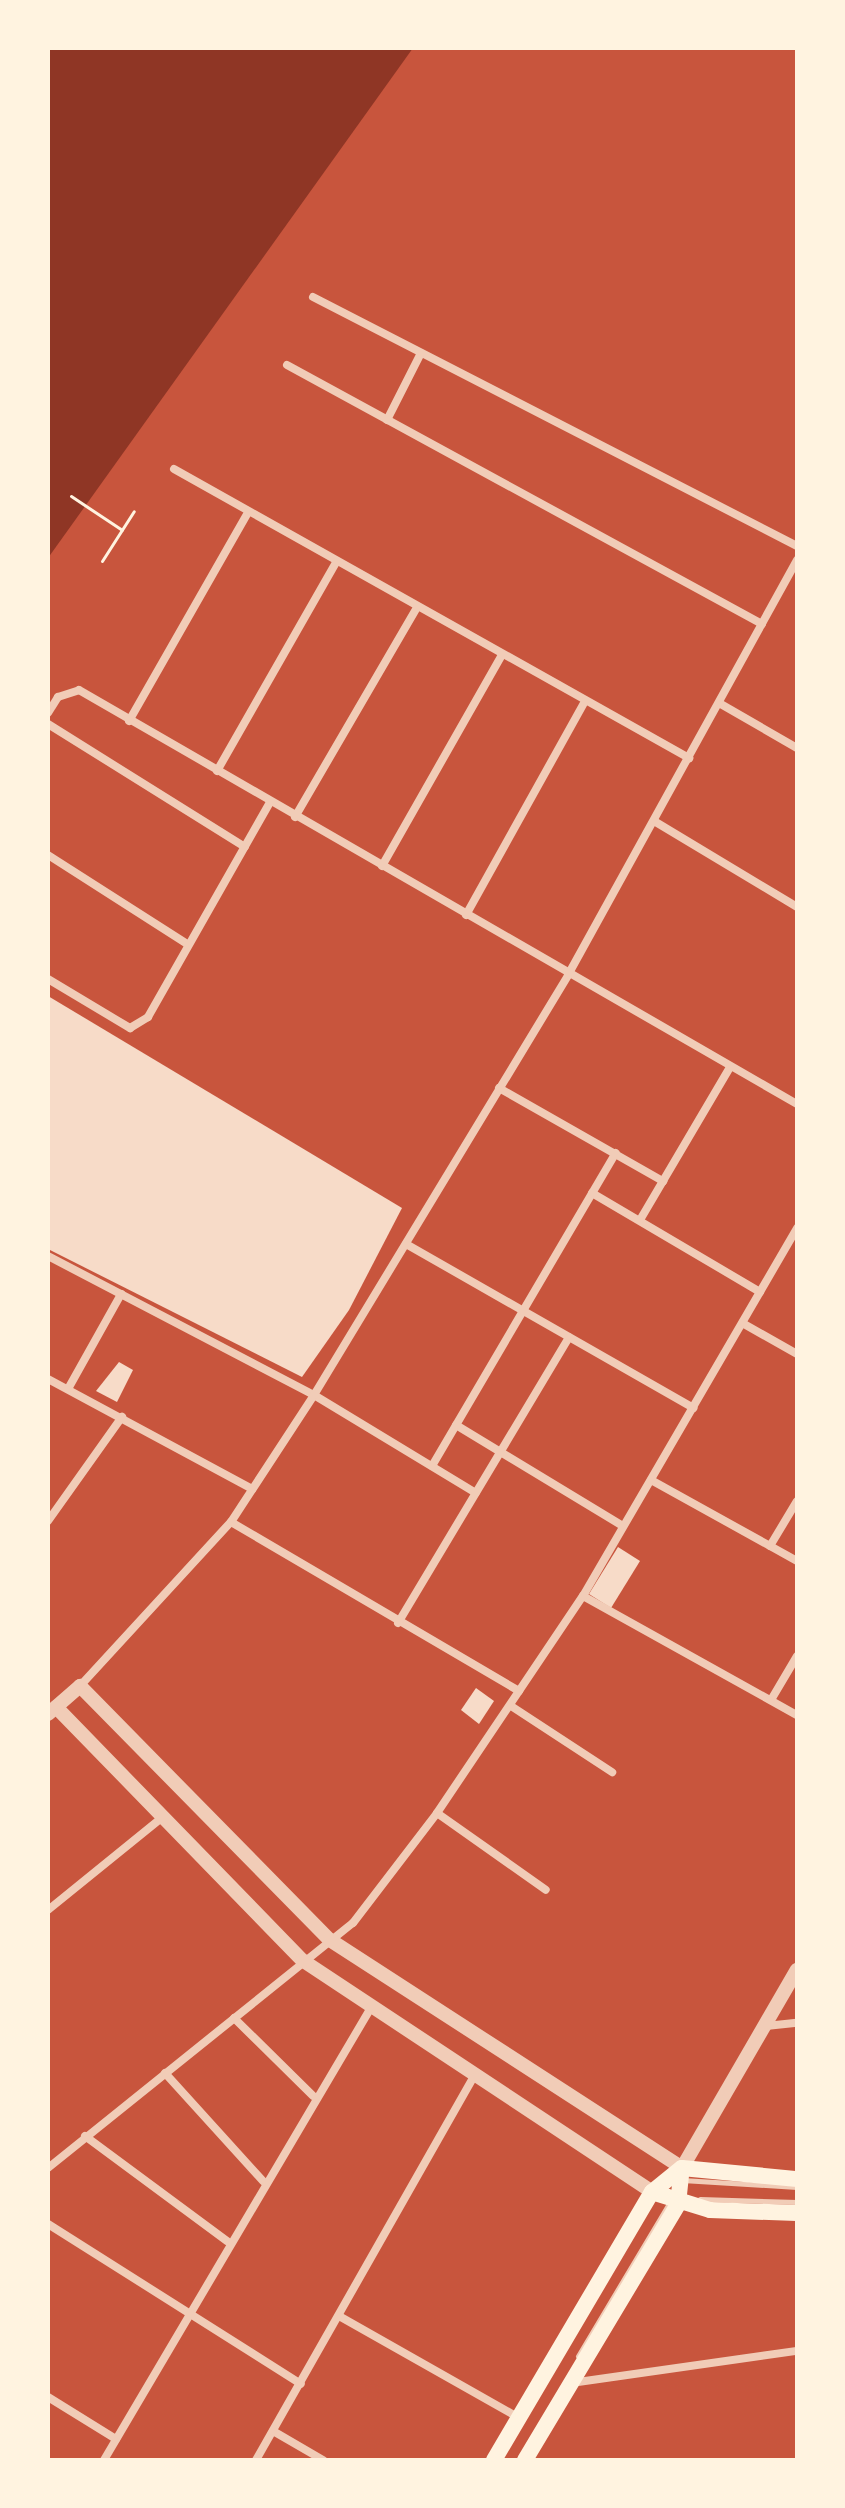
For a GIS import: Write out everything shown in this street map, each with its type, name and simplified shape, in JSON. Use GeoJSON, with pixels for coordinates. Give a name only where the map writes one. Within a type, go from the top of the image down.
{"type":"FeatureCollection","features":[{"type":"Feature","properties":{"kind":"main road"},"geometry":{"type":"LineString","coordinates":[[671,2191],[797,2179]]}},
{"type":"Feature","properties":{"kind":"main road"},"geometry":{"type":"LineString","coordinates":[[671,2191],[797,2213]]}},
{"type":"Feature","properties":{"kind":"main road"},"geometry":{"type":"LineString","coordinates":[[525,2460],[570,2383],[671,2191]]}},
{"type":"Feature","properties":{"kind":"main road"},"geometry":{"type":"LineString","coordinates":[[494,2460],[671,2191]]}},
{"type":"Feature","properties":{"kind":"street"},"geometry":{"type":"LineString","coordinates":[[313,297],[797,546]]}},
{"type":"Feature","properties":{"kind":"street"},"geometry":{"type":"LineString","coordinates":[[387,420],[421,353]]}},
{"type":"Feature","properties":{"kind":"street"},"geometry":{"type":"LineString","coordinates":[[287,365],[762,624]]}},
{"type":"Feature","properties":{"kind":"street"},"geometry":{"type":"LineString","coordinates":[[174,469],[689,758]]}},
{"type":"Feature","properties":{"kind":"street"},"geometry":{"type":"LineString","coordinates":[[129,721],[248,512]]}},
{"type":"Feature","properties":{"kind":"street"},"geometry":{"type":"LineString","coordinates":[[671,2191],[475,2075],[302,1960],[164,1816],[52,1710],[80,1686],[231,1522],[314,1395],[568,975],[797,560]]}},
{"type":"Feature","properties":{"kind":"street"},"geometry":{"type":"LineString","coordinates":[[217,771],[336,562]]}},
{"type":"Feature","properties":{"kind":"street"},"geometry":{"type":"LineString","coordinates":[[295,817],[417,607]]}},
{"type":"Feature","properties":{"kind":"street"},"geometry":{"type":"LineString","coordinates":[[382,866],[502,655]]}},
{"type":"Feature","properties":{"kind":"street"},"geometry":{"type":"LineString","coordinates":[[48,713],[58,697],[79,690],[568,975],[797,1104]]}},
{"type":"Feature","properties":{"kind":"street"},"geometry":{"type":"LineString","coordinates":[[466,915],[585,701]]}},
{"type":"Feature","properties":{"kind":"street"},"geometry":{"type":"LineString","coordinates":[[719,703],[797,748]]}},
{"type":"Feature","properties":{"kind":"street"},"geometry":{"type":"LineString","coordinates":[[48,724],[245,847]]}},
{"type":"Feature","properties":{"kind":"street"},"geometry":{"type":"LineString","coordinates":[[48,979],[130,1028],[148,1017],[270,802]]}},
{"type":"Feature","properties":{"kind":"street"},"geometry":{"type":"LineString","coordinates":[[654,821],[797,907]]}},
{"type":"Feature","properties":{"kind":"street"},"geometry":{"type":"LineString","coordinates":[[48,855],[187,944]]}},
{"type":"Feature","properties":{"kind":"street"},"geometry":{"type":"LineString","coordinates":[[640,1220],[730,1067]]}},
{"type":"Feature","properties":{"kind":"street"},"geometry":{"type":"LineString","coordinates":[[499,1088],[663,1181]]}},
{"type":"Feature","properties":{"kind":"street"},"geometry":{"type":"LineString","coordinates":[[432,1466],[616,1153]]}},
{"type":"Feature","properties":{"kind":"street"},"geometry":{"type":"LineString","coordinates":[[592,1193],[760,1292]]}},
{"type":"Feature","properties":{"kind":"street"},"geometry":{"type":"LineString","coordinates":[[48,2168],[302,1960],[353,1923],[437,1813],[583,1596],[744,1324],[797,1228]]}},
{"type":"Feature","properties":{"kind":"street"},"geometry":{"type":"LineString","coordinates":[[406,1244],[693,1408]]}},
{"type":"Feature","properties":{"kind":"street"},"geometry":{"type":"LineString","coordinates":[[48,1256],[314,1395],[476,1493]]}},
{"type":"Feature","properties":{"kind":"street"},"geometry":{"type":"LineString","coordinates":[[68,1389],[121,1294]]}},
{"type":"Feature","properties":{"kind":"street"},"geometry":{"type":"LineString","coordinates":[[744,1324],[797,1354]]}},
{"type":"Feature","properties":{"kind":"street"},"geometry":{"type":"LineString","coordinates":[[398,1623],[569,1337]]}},
{"type":"Feature","properties":{"kind":"street"},"geometry":{"type":"LineString","coordinates":[[48,1379],[252,1489]]}},
{"type":"Feature","properties":{"kind":"street"},"geometry":{"type":"LineString","coordinates":[[48,1521],[122,1417]]}},
{"type":"Feature","properties":{"kind":"street"},"geometry":{"type":"LineString","coordinates":[[456,1425],[623,1526]]}},
{"type":"Feature","properties":{"kind":"street"},"geometry":{"type":"LineString","coordinates":[[651,1480],[797,1561]]}},
{"type":"Feature","properties":{"kind":"street"},"geometry":{"type":"LineString","coordinates":[[770,1546],[796,1503]]}},
{"type":"Feature","properties":{"kind":"street"},"geometry":{"type":"LineString","coordinates":[[231,1522],[398,1623],[519,1691]]}},
{"type":"Feature","properties":{"kind":"street"},"geometry":{"type":"LineString","coordinates":[[583,1596],[797,1715]]}},
{"type":"Feature","properties":{"kind":"street"},"geometry":{"type":"LineString","coordinates":[[771,1700],[797,1656]]}},
{"type":"Feature","properties":{"kind":"street"},"geometry":{"type":"LineString","coordinates":[[80,1686],[330,1940],[671,2191]]}},
{"type":"Feature","properties":{"kind":"street"},"geometry":{"type":"LineString","coordinates":[[511,1706],[612,1772]]}},
{"type":"Feature","properties":{"kind":"street"},"geometry":{"type":"LineString","coordinates":[[437,1813],[546,1890]]}},
{"type":"Feature","properties":{"kind":"street"},"geometry":{"type":"LineString","coordinates":[[48,1910],[164,1816]]}},
{"type":"Feature","properties":{"kind":"street"},"geometry":{"type":"LineString","coordinates":[[671,2191],[797,1970]]}},
{"type":"Feature","properties":{"kind":"street"},"geometry":{"type":"LineString","coordinates":[[104,2460],[189,2317],[227,2241],[313,2096],[372,2006]]}},
{"type":"Feature","properties":{"kind":"street"},"geometry":{"type":"LineString","coordinates":[[234,2018],[313,2096]]}},
{"type":"Feature","properties":{"kind":"street"},"geometry":{"type":"LineString","coordinates":[[765,2026],[797,2023]]}},
{"type":"Feature","properties":{"kind":"street"},"geometry":{"type":"LineString","coordinates":[[165,2073],[263,2181]]}},
{"type":"Feature","properties":{"kind":"street"},"geometry":{"type":"LineString","coordinates":[[256,2460],[475,2075]]}},
{"type":"Feature","properties":{"kind":"street"},"geometry":{"type":"LineString","coordinates":[[85,2136],[227,2241]]}},
{"type":"Feature","properties":{"kind":"street"},"geometry":{"type":"LineString","coordinates":[[48,2224],[189,2317],[301,2384]]}},
{"type":"Feature","properties":{"kind":"street"},"geometry":{"type":"LineString","coordinates":[[339,2316],[519,2418]]}},
{"type":"Feature","properties":{"kind":"street"},"geometry":{"type":"LineString","coordinates":[[570,2383],[797,2351]]}},
{"type":"Feature","properties":{"kind":"street"},"geometry":{"type":"LineString","coordinates":[[48,2397],[116,2439]]}},
{"type":"Feature","properties":{"kind":"street"},"geometry":{"type":"LineString","coordinates":[[273,2431],[323,2460]]}},
{"type":"Feature","properties":{"kind":"lane"},"geometry":{"type":"LineString","coordinates":[[671,2191],[797,2187]]}},
{"type":"Feature","properties":{"kind":"lane"},"geometry":{"type":"LineString","coordinates":[[671,2191],[797,2202]]}},
{"type":"Feature","properties":{"kind":"lane"},"geometry":{"type":"LineString","coordinates":[[501,2460],[671,2191]]}},
{"type":"Feature","properties":{"kind":"lane"},"geometry":{"type":"LineString","coordinates":[[517,2460],[671,2191]]}},
{"type":"Feature","properties":{"kind":"path"},"geometry":{"type":"LineString","coordinates":[[71,496],[122,530]]}},
{"type":"Feature","properties":{"kind":"path"},"geometry":{"type":"LineString","coordinates":[[102,561],[134,511]]}},
{"type":"Feature","properties":{"kind":"shaded area"},"geometry":{"type":"Polygon","coordinates":[[[48,48],[413,48],[48,558],[48,48]]]}},
{"type":"Feature","properties":{"kind":"building"},"geometry":{"type":"Polygon","coordinates":[[[48,996],[402,1208],[349,1310],[302,1377],[48,1249],[48,996]]]}},
{"type":"Feature","properties":{"kind":"building"},"geometry":{"type":"Polygon","coordinates":[[[119,1362],[133,1370],[117,1402],[96,1391],[119,1362]]]}},
{"type":"Feature","properties":{"kind":"building"},"geometry":{"type":"Polygon","coordinates":[[[618,1547],[640,1561],[611,1608],[589,1594],[618,1547]]]}},
{"type":"Feature","properties":{"kind":"building"},"geometry":{"type":"Polygon","coordinates":[[[476,1688],[494,1701],[479,1724],[461,1710],[476,1688]]]}}]}
